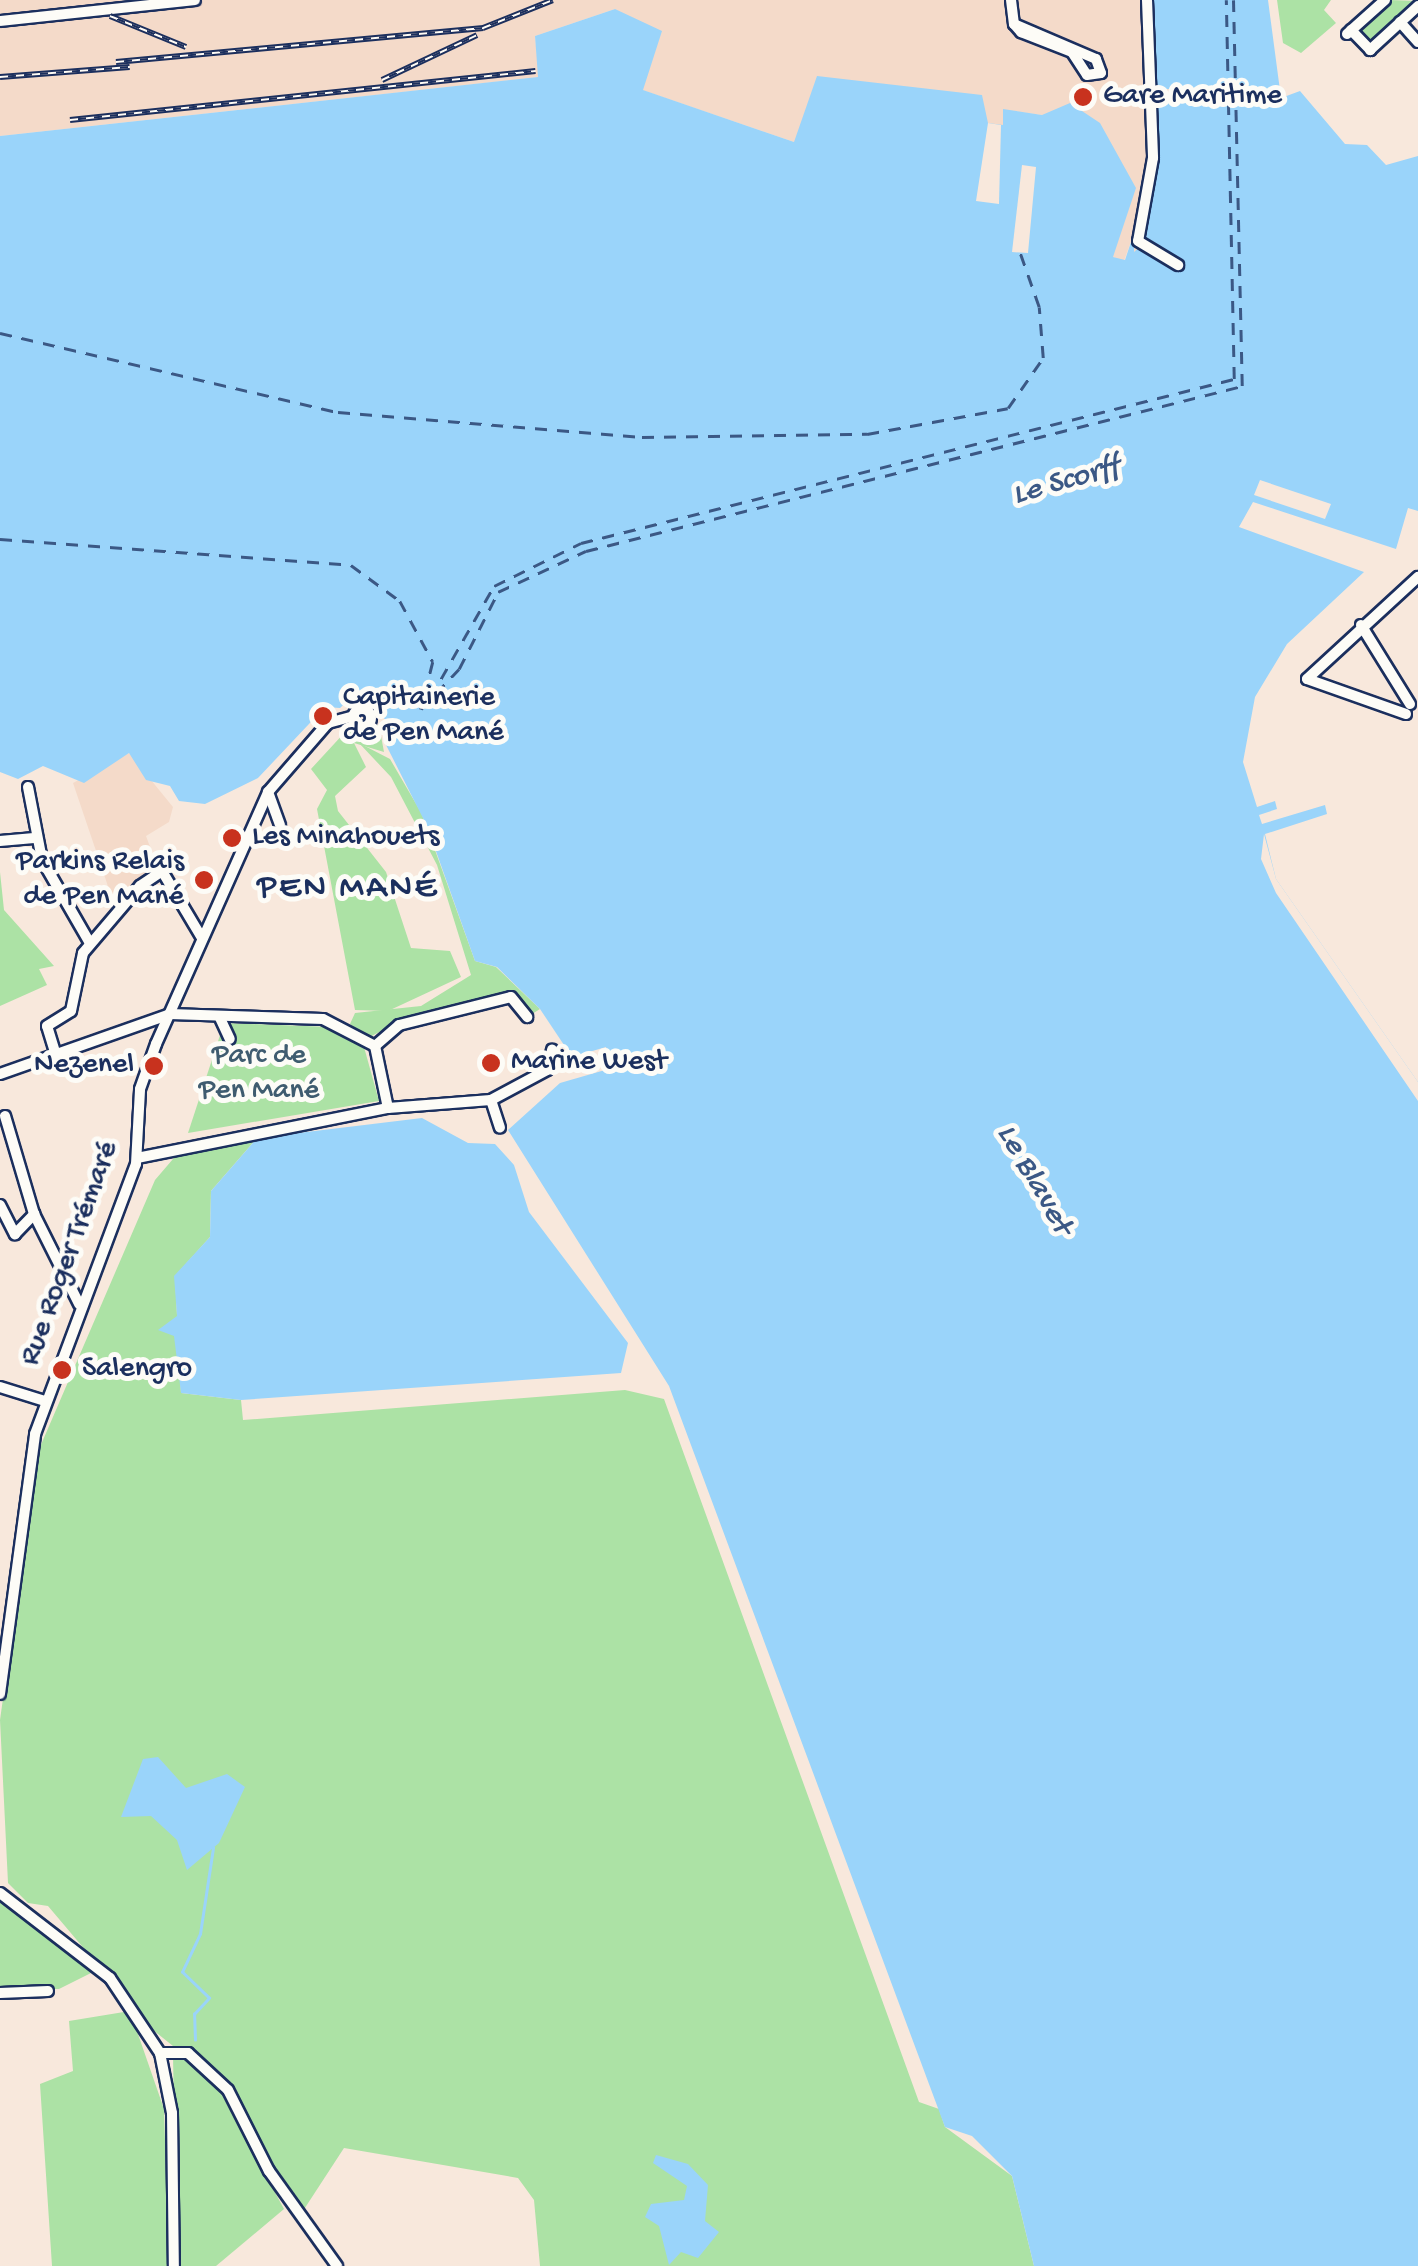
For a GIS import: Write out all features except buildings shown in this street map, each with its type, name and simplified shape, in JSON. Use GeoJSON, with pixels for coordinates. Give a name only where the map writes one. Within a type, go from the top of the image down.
{"type":"FeatureCollection","features":[{"type":"Feature","properties":{"kind":"street"},"geometry":{"type":"LineString","coordinates":[[0,21],[194,0]]}},
{"type":"Feature","properties":{"kind":"street"},"geometry":{"type":"LineString","coordinates":[[1011,0],[1014,24]]}},
{"type":"Feature","properties":{"kind":"street"},"geometry":{"type":"LineString","coordinates":[[1148,0],[1153,158],[1138,241],[1178,265]]}},
{"type":"Feature","properties":{"kind":"street"},"geometry":{"type":"LineString","coordinates":[[1385,0],[1348,32],[1367,52],[1418,6]]}},
{"type":"Feature","properties":{"kind":"street"},"geometry":{"type":"LineString","coordinates":[[1400,22],[1418,42]]}},
{"type":"Feature","properties":{"kind":"street"},"geometry":{"type":"LineString","coordinates":[[1014,24],[1096,59],[1101,73],[1087,76],[1072,52],[1014,24]]}},
{"type":"Feature","properties":{"kind":"street"},"geometry":{"type":"LineString","coordinates":[[1361,624],[1408,709],[1308,679],[1361,624],[1418,577]]}},
{"type":"Feature","properties":{"kind":"street","name":"Rue Roger Trémaré"},"geometry":{"type":"LineString","coordinates":[[0,1694],[45,1400],[137,1158],[140,1089],[268,792],[328,723],[354,716]]}},
{"type":"Feature","properties":{"kind":"street"},"geometry":{"type":"LineString","coordinates":[[28,787],[38,838],[90,943]]}},
{"type":"Feature","properties":{"kind":"street"},"geometry":{"type":"LineString","coordinates":[[268,792],[280,825]]}},
{"type":"Feature","properties":{"kind":"street"},"geometry":{"type":"LineString","coordinates":[[0,841],[38,838]]}},
{"type":"Feature","properties":{"kind":"street"},"geometry":{"type":"LineString","coordinates":[[55,1052],[47,1026],[71,1011],[90,943],[162,871],[202,938]]}},
{"type":"Feature","properties":{"kind":"street"},"geometry":{"type":"LineString","coordinates":[[375,1046],[399,1025],[512,997],[528,1018]]}},
{"type":"Feature","properties":{"kind":"street"},"geometry":{"type":"LineString","coordinates":[[0,1074],[170,1014],[323,1019],[375,1046]]}},
{"type":"Feature","properties":{"kind":"street"},"geometry":{"type":"LineString","coordinates":[[220,1018],[230,1038]]}},
{"type":"Feature","properties":{"kind":"street"},"geometry":{"type":"LineString","coordinates":[[375,1046],[388,1108]]}},
{"type":"Feature","properties":{"kind":"street"},"geometry":{"type":"LineString","coordinates":[[137,1158],[388,1108],[491,1100],[547,1070],[552,1050]]}},
{"type":"Feature","properties":{"kind":"street"},"geometry":{"type":"LineString","coordinates":[[491,1100],[500,1128]]}},
{"type":"Feature","properties":{"kind":"street"},"geometry":{"type":"LineString","coordinates":[[5,1116],[34,1214],[80,1306]]}},
{"type":"Feature","properties":{"kind":"street"},"geometry":{"type":"LineString","coordinates":[[0,1205],[15,1234],[34,1214]]}},
{"type":"Feature","properties":{"kind":"street"},"geometry":{"type":"LineString","coordinates":[[0,1388],[45,1400]]}},
{"type":"Feature","properties":{"kind":"street"},"geometry":{"type":"LineString","coordinates":[[0,1879],[5,1894],[110,1978],[160,2052],[172,2113],[174,2266]]}},
{"type":"Feature","properties":{"kind":"street"},"geometry":{"type":"LineString","coordinates":[[0,1993],[48,1991]]}},
{"type":"Feature","properties":{"kind":"street"},"geometry":{"type":"LineString","coordinates":[[160,2052],[188,2053],[228,2090],[270,2171],[338,2266]]}},
{"type":"Feature","properties":{"kind":"shaded area"},"geometry":{"type":"Polygon","coordinates":[[[0,0],[1152,0],[1155,89],[1200,88],[1157,161],[1144,235],[1184,267],[1134,252],[1135,230],[1124,261],[1113,257],[1042,115],[1004,110],[1004,125],[794,142],[642,90],[615,9],[535,36],[539,77],[0,136],[0,0]]]}},
{"type":"Feature","properties":{"kind":"shaded area"},"geometry":{"type":"Polygon","coordinates":[[[129,753],[173,807],[169,822],[146,836],[159,871],[115,907],[73,783],[129,753]]]}},
{"type":"Feature","properties":{"kind":"green space"},"geometry":{"type":"Polygon","coordinates":[[[1277,0],[1331,0],[1324,10],[1336,23],[1301,53],[1283,43],[1277,0]]]}},
{"type":"Feature","properties":{"kind":"green space"},"geometry":{"type":"Polygon","coordinates":[[[1389,0],[1418,1],[1369,45],[1356,30],[1389,0]]]}},
{"type":"Feature","properties":{"kind":"green space"},"geometry":{"type":"Polygon","coordinates":[[[379,725],[384,752],[354,743],[366,767],[335,796],[338,811],[386,872],[411,948],[450,951],[461,977],[388,1011],[355,1010],[317,809],[327,790],[311,769],[346,731],[379,725]]]}},
{"type":"Feature","properties":{"kind":"green space"},"geometry":{"type":"Polygon","coordinates":[[[359,743],[390,759],[422,814],[475,961],[496,967],[540,1009],[529,1016],[511,994],[398,1022],[368,1038],[350,1024],[355,1013],[421,1006],[471,975],[437,865],[391,777],[359,743]]]}},
{"type":"Feature","properties":{"kind":"green space"},"geometry":{"type":"Polygon","coordinates":[[[0,872],[4,910],[54,966],[39,969],[47,985],[0,1006],[0,872]]]}},
{"type":"Feature","properties":{"kind":"green space","name":"Parc de Pen Mané"},"geometry":{"type":"Polygon","coordinates":[[[224,1023],[331,1027],[364,1047],[379,1101],[188,1133],[224,1023]]]}},
{"type":"Feature","properties":{"kind":"green space"},"geometry":{"type":"Polygon","coordinates":[[[257,1138],[211,1191],[210,1237],[175,1276],[181,1393],[241,1400],[243,1420],[625,1390],[664,1399],[919,2102],[939,2109],[945,2127],[1012,2176],[1034,2266],[540,2266],[534,2200],[518,2178],[344,2148],[299,2217],[228,2090],[153,2030],[48,1906],[28,1903],[8,1883],[0,1720],[37,1454],[155,1180],[179,1152],[257,1138]]]}},
{"type":"Feature","properties":{"kind":"green space"},"geometry":{"type":"Polygon","coordinates":[[[0,1898],[95,1971],[59,1989],[0,1989],[0,1898]]]}},
{"type":"Feature","properties":{"kind":"green space"},"geometry":{"type":"Polygon","coordinates":[[[130,2011],[164,2109],[169,2266],[52,2266],[40,2084],[73,2071],[69,2021],[130,2011]]]}},
{"type":"Feature","properties":{"kind":"green space"},"geometry":{"type":"Polygon","coordinates":[[[173,2056],[187,2058],[221,2093],[284,2209],[216,2266],[177,2266],[173,2056]]]}},
{"type":"Feature","properties":{"kind":"water"},"geometry":{"type":"Polygon","coordinates":[[[1152,0],[1268,0],[1281,98],[1300,91],[1345,144],[1367,145],[1386,165],[1418,156],[1418,511],[1408,508],[1396,549],[1253,502],[1239,527],[1364,572],[1287,644],[1255,697],[1243,762],[1257,807],[1275,801],[1277,809],[1259,815],[1262,824],[1325,805],[1327,814],[1265,834],[1276,879],[1418,1082],[1418,2266],[1034,2266],[1012,2176],[972,2136],[945,2127],[669,1386],[508,1130],[560,1083],[612,1068],[606,1047],[572,1057],[540,1009],[497,967],[475,961],[427,826],[383,739],[387,721],[356,693],[340,708],[325,707],[258,778],[205,804],[179,801],[170,786],[146,780],[129,753],[84,783],[43,766],[18,779],[0,772],[0,136],[538,77],[535,36],[615,9],[662,31],[643,90],[794,142],[817,76],[982,95],[988,123],[1003,125],[1003,109],[1042,115],[1070,103],[1100,123],[1136,188],[1113,257],[1125,260],[1135,230],[1134,252],[1142,245],[1180,271],[1182,263],[1144,242],[1156,98],[1199,97],[1200,89],[1155,89],[1152,0]]]}},
{"type":"Feature","properties":{"kind":"water"},"geometry":{"type":"Polygon","coordinates":[[[422,1118],[468,1143],[495,1144],[514,1165],[529,1212],[628,1343],[621,1373],[241,1400],[181,1393],[174,1336],[158,1330],[177,1316],[174,1276],[210,1237],[211,1191],[257,1138],[422,1118]]]}},
{"type":"Feature","properties":{"kind":"water"},"geometry":{"type":"Polygon","coordinates":[[[158,1757],[186,1788],[227,1774],[245,1787],[219,1843],[187,1870],[177,1840],[151,1816],[121,1817],[143,1759],[158,1757]]]}},
{"type":"Feature","properties":{"kind":"water"},"geometry":{"type":"Polygon","coordinates":[[[656,2155],[688,2164],[708,2185],[705,2221],[719,2232],[698,2258],[681,2252],[669,2265],[659,2226],[645,2217],[651,2204],[684,2200],[687,2186],[653,2163],[656,2155]]]}},
{"type":"Feature","properties":{"kind":"pier"},"geometry":{"type":"Polygon","coordinates":[[[988,123],[1001,125],[999,204],[976,201],[988,123]]]}},
{"type":"Feature","properties":{"kind":"pier"},"geometry":{"type":"Polygon","coordinates":[[[1022,165],[1036,167],[1028,253],[1012,252],[1022,165]]]}},
{"type":"Feature","properties":{"kind":"pier"},"geometry":{"type":"Polygon","coordinates":[[[1260,480],[1331,504],[1325,519],[1254,495],[1260,480]]]}},
{"type":"Feature","properties":{"kind":"pier"},"geometry":{"type":"Polygon","coordinates":[[[1264,834],[1276,879],[1418,1082],[1418,1101],[1276,893],[1261,859],[1264,834]]]}},
{"type":"Feature","properties":{"kind":"waterway"},"geometry":{"type":"LineString","coordinates":[[195,2040],[194,2014],[209,1998],[182,1972],[200,1934],[213,1848]]}},
{"type":"Feature","properties":{"kind":"ferry route"},"geometry":{"type":"LineString","coordinates":[[430,698],[494,586],[581,543],[1234,379],[1226,0]]}},
{"type":"Feature","properties":{"kind":"ferry route"},"geometry":{"type":"LineString","coordinates":[[0,539],[351,565],[400,601],[433,662],[421,709],[459,669],[498,592],[586,551],[1242,386],[1233,0]]}},
{"type":"Feature","properties":{"kind":"ferry route"},"geometry":{"type":"LineString","coordinates":[[0,333],[338,412],[642,437],[867,434],[1008,408],[1043,358],[1039,307],[1020,253]]}},
{"type":"Feature","properties":{"kind":"railway"},"geometry":{"type":"LineString","coordinates":[[116,62],[483,28],[553,0]]}},
{"type":"Feature","properties":{"kind":"railway"},"geometry":{"type":"LineString","coordinates":[[110,16],[186,47]]}},
{"type":"Feature","properties":{"kind":"railway"},"geometry":{"type":"LineString","coordinates":[[382,80],[477,35]]}},
{"type":"Feature","properties":{"kind":"railway"},"geometry":{"type":"LineString","coordinates":[[0,77],[130,67]]}},
{"type":"Feature","properties":{"kind":"railway"},"geometry":{"type":"LineString","coordinates":[[70,120],[535,71]]}},
{"type":"Feature","properties":{"kind":"place","name":"Gare Maritime"},"geometry":{"type":"Point","coordinates":[1083,97]}},
{"type":"Feature","properties":{"kind":"place","name":"Capitainerie de Pen Mané"},"geometry":{"type":"Point","coordinates":[323,716]}},
{"type":"Feature","properties":{"kind":"place","name":"Les Minahouets"},"geometry":{"type":"Point","coordinates":[232,838]}},
{"type":"Feature","properties":{"kind":"place","name":"Parkins Relais de Pen Mané"},"geometry":{"type":"Point","coordinates":[204,880]}},
{"type":"Feature","properties":{"kind":"place","name":"Marine West"},"geometry":{"type":"Point","coordinates":[491,1063]}},
{"type":"Feature","properties":{"kind":"place","name":"Nezenel"},"geometry":{"type":"Point","coordinates":[154,1066]}},
{"type":"Feature","properties":{"kind":"place","name":"Salengro"},"geometry":{"type":"Point","coordinates":[62,1370]}},
{"type":"Feature","properties":{"kind":"district","name":"PEN MANÉ"},"geometry":{"type":"Point","coordinates":[348,889]}},
{"type":"Feature","properties":{"kind":"water label","name":"Le Scorff"},"geometry":{"type":"Point","coordinates":[1066,482]}},
{"type":"Feature","properties":{"kind":"water label","name":"Le Blavet"},"geometry":{"type":"Point","coordinates":[1033,1180]}}]}
